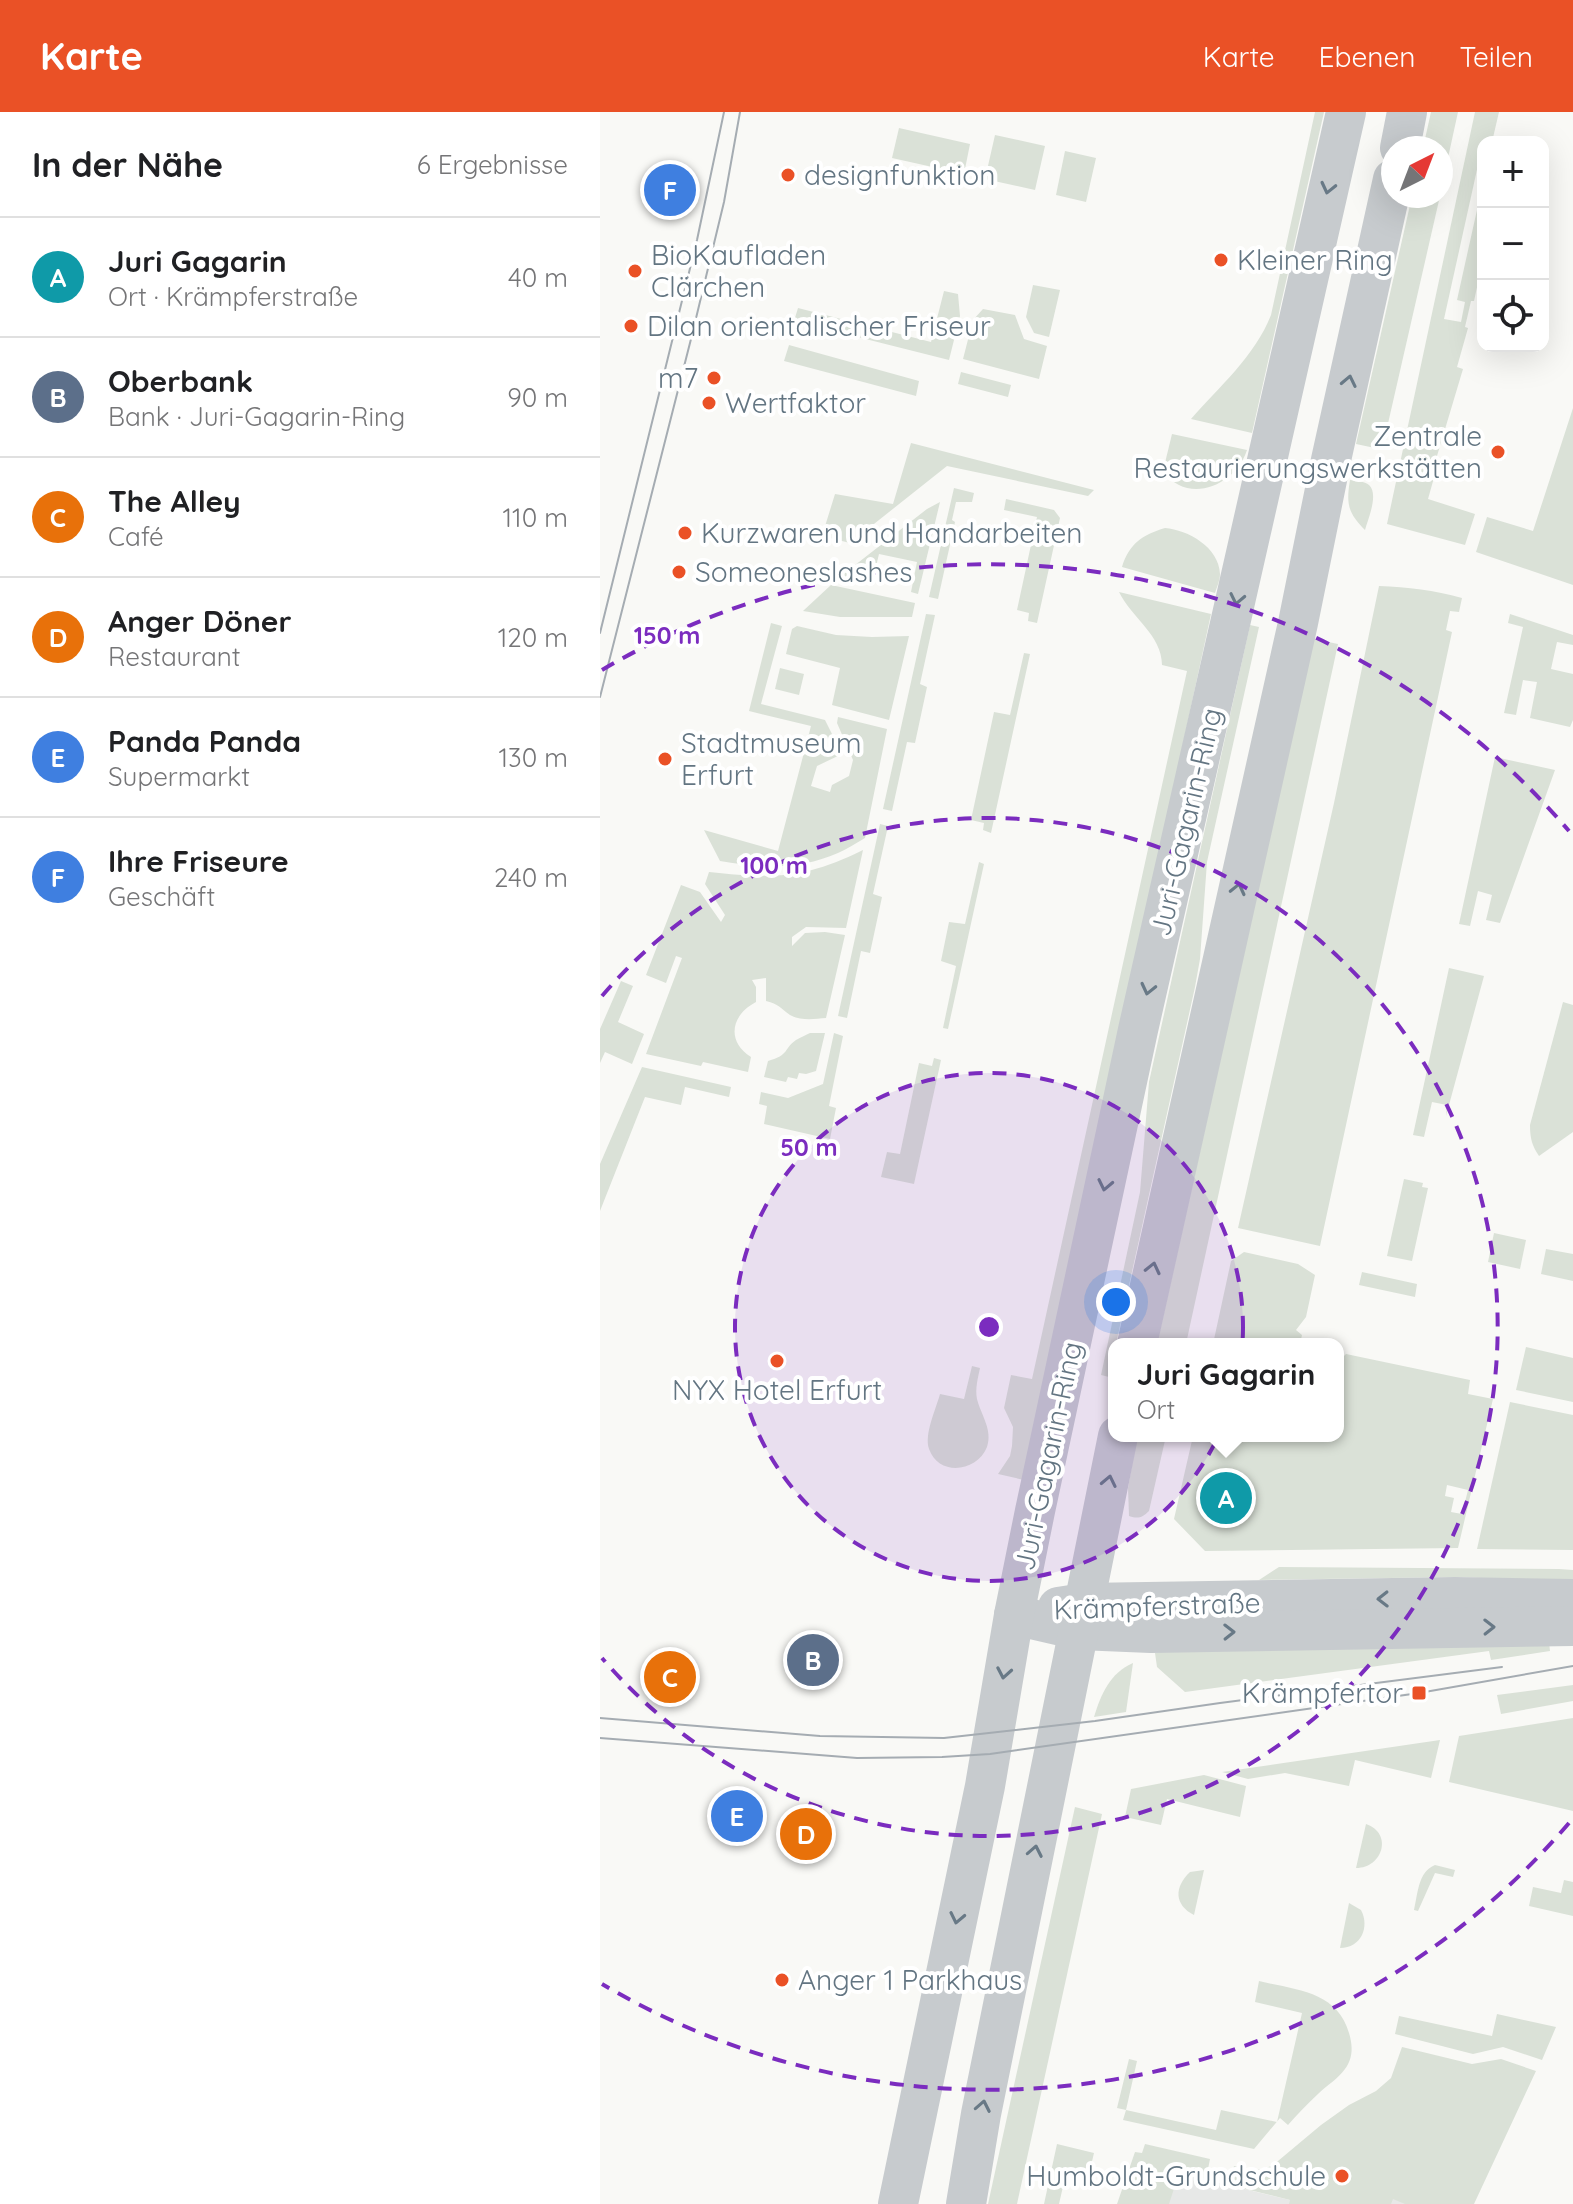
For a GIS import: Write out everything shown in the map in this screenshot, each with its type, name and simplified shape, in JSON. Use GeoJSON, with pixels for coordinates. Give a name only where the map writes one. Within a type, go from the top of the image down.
{"type":"FeatureCollection","features":[{"type":"Feature","properties":{"kind":"street","name":"Juri-Gagarin-Ring"},"geometry":{"type":"LineString","coordinates":[[898,2204],[985,1786],[1035,1511],[1138,1030],[1346,112]]}},
{"type":"Feature","properties":{"kind":"street"},"geometry":{"type":"LineString","coordinates":[[1402,136],[1407,112]]}},
{"type":"Feature","properties":{"kind":"street"},"geometry":{"type":"LineString","coordinates":[[1138,1338],[1387,208]]}},
{"type":"Feature","properties":{"kind":"street"},"geometry":{"type":"LineString","coordinates":[[1253,522],[1315,539]]}},
{"type":"Feature","properties":{"kind":"street"},"geometry":{"type":"LineString","coordinates":[[966,2204],[981,2114],[1117,1442]]}},
{"type":"Feature","properties":{"kind":"street","name":"Krämpferstraße"},"geometry":{"type":"LineString","coordinates":[[1014,1615],[1081,1616],[1455,1597],[1573,1599]]}},
{"type":"Feature","properties":{"kind":"street","name":"Krämpferstraße"},"geometry":{"type":"LineString","coordinates":[[1081,1616],[1151,1633],[1573,1626]]}},
{"type":"Feature","properties":{"kind":"shaded area"},"geometry":{"type":"Polygon","coordinates":[[[1315,112],[1324,112],[1252,433],[1191,419],[1256,344],[1271,315],[1315,112]]]}},
{"type":"Feature","properties":{"kind":"shaded area"},"geometry":{"type":"Polygon","coordinates":[[[1431,112],[1458,112],[1453,136],[1426,136],[1431,112]]]}},
{"type":"Feature","properties":{"kind":"shaded area"},"geometry":{"type":"Polygon","coordinates":[[[1475,112],[1499,112],[1493,136],[1477,136],[1477,170],[1444,319],[1461,322],[1465,302],[1457,300],[1477,210],[1477,287],[1474,301],[1471,301],[1465,327],[1468,328],[1457,367],[1463,369],[1434,466],[1437,467],[1428,499],[1475,514],[1465,545],[1387,524],[1475,112]]]}},
{"type":"Feature","properties":{"kind":"shaded area"},"geometry":{"type":"Polygon","coordinates":[[[899,128],[970,144],[964,174],[892,158],[899,128]]]}},
{"type":"Feature","properties":{"kind":"shaded area"},"geometry":{"type":"Polygon","coordinates":[[[995,135],[1045,146],[1035,190],[985,179],[995,135]]]}},
{"type":"Feature","properties":{"kind":"shaded area"},"geometry":{"type":"Polygon","coordinates":[[[1065,151],[1096,158],[1086,202],[1056,195],[1065,151]]]}},
{"type":"Feature","properties":{"kind":"shaded area"},"geometry":{"type":"Polygon","coordinates":[[[1409,208],[1437,208],[1384,441],[1375,448],[1356,444],[1409,208]]]}},
{"type":"Feature","properties":{"kind":"shaded area"},"geometry":{"type":"Polygon","coordinates":[[[1033,285],[1060,290],[1049,337],[1034,333],[1026,317],[1033,285]]]}},
{"type":"Feature","properties":{"kind":"shaded area"},"geometry":{"type":"Polygon","coordinates":[[[944,291],[958,294],[960,316],[949,360],[794,321],[798,308],[931,342],[944,291]]]}},
{"type":"Feature","properties":{"kind":"shaded area"},"geometry":{"type":"Polygon","coordinates":[[[983,309],[1015,315],[1024,339],[1047,346],[1039,379],[963,359],[973,320],[983,309]]]}},
{"type":"Feature","properties":{"kind":"shaded area"},"geometry":{"type":"Polygon","coordinates":[[[789,345],[919,381],[916,396],[784,361],[789,345]]]}},
{"type":"Feature","properties":{"kind":"shaded area"},"geometry":{"type":"Polygon","coordinates":[[[961,372],[1011,385],[1008,397],[958,384],[961,372]]]}},
{"type":"Feature","properties":{"kind":"shaded area"},"geometry":{"type":"Polygon","coordinates":[[[1573,408],[1573,585],[1476,552],[1487,517],[1533,531],[1573,408]]]}},
{"type":"Feature","properties":{"kind":"shaded area"},"geometry":{"type":"Polygon","coordinates":[[[1172,434],[1247,450],[1233,473],[1222,481],[1198,489],[1185,487],[1173,482],[1163,471],[1172,434]]]}},
{"type":"Feature","properties":{"kind":"shaded area"},"geometry":{"type":"Polygon","coordinates":[[[911,443],[1094,490],[1088,496],[947,466],[850,543],[822,536],[835,494],[893,504],[911,443]]]}},
{"type":"Feature","properties":{"kind":"shaded area"},"geometry":{"type":"Polygon","coordinates":[[[1350,480],[1365,483],[1372,489],[1372,507],[1365,530],[1350,508],[1350,480]]]}},
{"type":"Feature","properties":{"kind":"shaded area"},"geometry":{"type":"Polygon","coordinates":[[[954,488],[974,493],[972,502],[956,502],[952,520],[955,522],[938,599],[929,597],[954,488]]]}},
{"type":"Feature","properties":{"kind":"shaded area"},"geometry":{"type":"Polygon","coordinates":[[[1006,499],[1054,510],[1060,518],[1037,623],[1028,621],[1029,613],[1017,610],[1037,517],[1004,510],[1006,499]]]}},
{"type":"Feature","properties":{"kind":"shaded area"},"geometry":{"type":"Polygon","coordinates":[[[940,502],[918,594],[911,592],[917,562],[879,554],[872,583],[841,576],[927,509],[940,502]]]}},
{"type":"Feature","properties":{"kind":"shaded area"},"geometry":{"type":"Polygon","coordinates":[[[1165,528],[1192,536],[1208,548],[1220,574],[1215,593],[1122,567],[1128,552],[1138,542],[1165,528]]]}},
{"type":"Feature","properties":{"kind":"shaded area"},"geometry":{"type":"Polygon","coordinates":[[[831,585],[915,603],[912,617],[840,617],[803,611],[831,585]]]}},
{"type":"Feature","properties":{"kind":"shaded area"},"geometry":{"type":"Polygon","coordinates":[[[1379,586],[1421,589],[1462,598],[1459,612],[1450,611],[1446,630],[1452,632],[1320,1246],[1238,1228],[1334,803],[1379,586]]]}},
{"type":"Feature","properties":{"kind":"shaded area"},"geometry":{"type":"Polygon","coordinates":[[[1119,592],[1211,614],[1024,1480],[998,1474],[1010,1456],[1012,1446],[1013,1427],[1004,1408],[1011,1375],[1032,1379],[1187,671],[1162,665],[1161,654],[1152,635],[1119,592]]]}},
{"type":"Feature","properties":{"kind":"shaded area"},"geometry":{"type":"Polygon","coordinates":[[[926,614],[935,615],[920,684],[927,687],[915,743],[907,742],[892,811],[883,809],[926,614]]]}},
{"type":"Feature","properties":{"kind":"shaded area"},"geometry":{"type":"Polygon","coordinates":[[[1510,614],[1573,635],[1573,645],[1557,642],[1551,669],[1573,674],[1573,720],[1570,727],[1530,718],[1537,682],[1523,680],[1516,715],[1504,713],[1523,627],[1508,623],[1510,614]]]}},
{"type":"Feature","properties":{"kind":"shaded area"},"geometry":{"type":"Polygon","coordinates":[[[771,623],[782,626],[761,704],[825,720],[842,754],[817,766],[811,786],[830,792],[832,785],[849,776],[853,760],[837,723],[838,717],[887,729],[865,838],[824,859],[794,865],[764,866],[720,861],[704,830],[778,851],[811,726],[749,711],[771,623]]]}},
{"type":"Feature","properties":{"kind":"shaded area"},"geometry":{"type":"Polygon","coordinates":[[[1250,625],[1259,627],[1207,862],[1195,987],[1117,1338],[1109,1338],[1140,1192],[1149,1082],[1250,625]]]}},
{"type":"Feature","properties":{"kind":"shaded area"},"geometry":{"type":"Polygon","coordinates":[[[797,626],[836,635],[909,636],[889,720],[832,705],[840,668],[786,654],[792,629],[797,626]]]}},
{"type":"Feature","properties":{"kind":"shaded area"},"geometry":{"type":"Polygon","coordinates":[[[1314,639],[1338,644],[1187,1338],[1158,1338],[1314,639]]]}},
{"type":"Feature","properties":{"kind":"shaded area"},"geometry":{"type":"Polygon","coordinates":[[[1024,653],[1030,654],[991,833],[983,830],[984,823],[971,820],[994,712],[1010,715],[1024,653]]]}},
{"type":"Feature","properties":{"kind":"shaded area"},"geometry":{"type":"Polygon","coordinates":[[[780,668],[804,674],[799,695],[775,689],[780,668]]]}},
{"type":"Feature","properties":{"kind":"shaded area"},"geometry":{"type":"Polygon","coordinates":[[[1495,757],[1555,770],[1500,923],[1486,920],[1492,895],[1478,891],[1470,926],[1459,924],[1495,757]]]}},
{"type":"Feature","properties":{"kind":"shaded area"},"geometry":{"type":"Polygon","coordinates":[[[880,824],[888,826],[873,894],[882,897],[870,953],[861,951],[847,1018],[838,1016],[880,824]]]}},
{"type":"Feature","properties":{"kind":"shaded area"},"geometry":{"type":"Polygon","coordinates":[[[863,850],[846,928],[806,927],[792,937],[792,946],[805,933],[845,935],[826,1018],[803,1019],[790,1015],[766,1001],[766,978],[752,980],[756,987],[756,1002],[741,1014],[735,1028],[738,1043],[751,1057],[748,1072],[646,1054],[682,958],[676,956],[666,983],[646,975],[681,885],[700,892],[721,922],[725,915],[705,884],[709,872],[770,876],[805,872],[863,850]]]}},
{"type":"Feature","properties":{"kind":"shaded area"},"geometry":{"type":"Polygon","coordinates":[[[979,862],[984,864],[948,1029],[943,1028],[956,966],[941,961],[949,922],[965,924],[979,862]]]}},
{"type":"Feature","properties":{"kind":"shaded area"},"geometry":{"type":"Polygon","coordinates":[[[1449,968],[1484,976],[1446,1116],[1447,1105],[1432,1102],[1424,1137],[1413,1135],[1449,968]]]}},
{"type":"Feature","properties":{"kind":"shaded area"},"geometry":{"type":"Polygon","coordinates":[[[621,981],[633,986],[618,1022],[644,1034],[632,1064],[605,1052],[600,1063],[600,1029],[621,981]]]}},
{"type":"Feature","properties":{"kind":"shaded area"},"geometry":{"type":"Polygon","coordinates":[[[1563,1002],[1573,1005],[1573,1132],[1539,1156],[1532,1142],[1530,1125],[1563,1002]]]}},
{"type":"Feature","properties":{"kind":"shaded area"},"geometry":{"type":"Polygon","coordinates":[[[810,1033],[825,1033],[816,1071],[799,1073],[797,1079],[788,1077],[786,1082],[764,1077],[768,1061],[783,1054],[792,1043],[810,1033]]]}},
{"type":"Feature","properties":{"kind":"shaded area"},"geometry":{"type":"Polygon","coordinates":[[[834,1033],[843,1036],[829,1106],[836,1108],[830,1139],[764,1124],[767,1106],[759,1104],[761,1092],[788,1098],[823,1084],[834,1033]]]}},
{"type":"Feature","properties":{"kind":"shaded area"},"geometry":{"type":"Polygon","coordinates":[[[934,1058],[941,1060],[914,1184],[881,1177],[887,1152],[900,1154],[919,1063],[932,1066],[934,1058]]]}},
{"type":"Feature","properties":{"kind":"shaded area"},"geometry":{"type":"Polygon","coordinates":[[[642,1067],[731,1087],[729,1097],[685,1087],[681,1105],[645,1097],[600,1211],[600,1164],[642,1067]]]}},
{"type":"Feature","properties":{"kind":"shaded area"},"geometry":{"type":"Polygon","coordinates":[[[1404,1179],[1423,1183],[1422,1187],[1428,1188],[1412,1261],[1387,1256],[1404,1179]]]}},
{"type":"Feature","properties":{"kind":"shaded area"},"geometry":{"type":"Polygon","coordinates":[[[1494,1233],[1526,1240],[1520,1269],[1488,1262],[1494,1233]]]}},
{"type":"Feature","properties":{"kind":"shaded area"},"geometry":{"type":"Polygon","coordinates":[[[1546,1249],[1573,1254],[1573,1281],[1541,1274],[1546,1249]]]}},
{"type":"Feature","properties":{"kind":"shaded area"},"geometry":{"type":"Polygon","coordinates":[[[1244,1252],[1298,1264],[1315,1275],[1306,1317],[1296,1330],[1301,1338],[1214,1338],[1231,1261],[1244,1252]]]}},
{"type":"Feature","properties":{"kind":"shaded area"},"geometry":{"type":"Polygon","coordinates":[[[1362,1272],[1417,1284],[1415,1297],[1359,1285],[1362,1272]]]}},
{"type":"Feature","properties":{"kind":"shaded area"},"geometry":{"type":"Polygon","coordinates":[[[1108,1342],[1108,1377],[1101,1375],[1108,1342]]]}},
{"type":"Feature","properties":{"kind":"shaded area"},"geometry":{"type":"Polygon","coordinates":[[[1526,1347],[1573,1358],[1573,1402],[1516,1390],[1526,1347]]]}},
{"type":"Feature","properties":{"kind":"shaded area"},"geometry":{"type":"Polygon","coordinates":[[[1346,1354],[1470,1380],[1468,1394],[1493,1399],[1458,1548],[1205,1551],[1174,1519],[1192,1442],[1344,1442],[1346,1354]],[[1447,1485],[1445,1496],[1454,1498],[1451,1512],[1462,1514],[1468,1490],[1447,1485]]]}},
{"type":"Feature","properties":{"kind":"shaded area"},"geometry":{"type":"Polygon","coordinates":[[[972,1366],[980,1368],[976,1395],[988,1429],[987,1447],[975,1462],[958,1468],[949,1467],[934,1458],[929,1449],[929,1429],[940,1394],[964,1399],[972,1366]]]}},
{"type":"Feature","properties":{"kind":"shaded area"},"geometry":{"type":"Polygon","coordinates":[[[1510,1402],[1573,1415],[1573,1550],[1477,1549],[1510,1402]]]}},
{"type":"Feature","properties":{"kind":"shaded area"},"geometry":{"type":"Polygon","coordinates":[[[1136,1442],[1165,1442],[1149,1511],[1137,1518],[1129,1516],[1128,1488],[1136,1442]]]}},
{"type":"Feature","properties":{"kind":"shaded area"},"geometry":{"type":"Polygon","coordinates":[[[1279,1567],[1559,1569],[1573,1570],[1573,1582],[1459,1577],[1259,1580],[1279,1567]]]}},
{"type":"Feature","properties":{"kind":"shaded area"},"geometry":{"type":"Polygon","coordinates":[[[1549,1642],[1550,1651],[1491,1660],[1489,1651],[1185,1692],[1157,1667],[1155,1653],[1181,1648],[1549,1642]]]}},
{"type":"Feature","properties":{"kind":"shaded area"},"geometry":{"type":"Polygon","coordinates":[[[1133,1663],[1126,1712],[1094,1717],[1108,1685],[1118,1672],[1133,1663]]]}},
{"type":"Feature","properties":{"kind":"shaded area"},"geometry":{"type":"Polygon","coordinates":[[[1573,1685],[1573,1701],[1501,1714],[1497,1695],[1573,1685]]]}},
{"type":"Feature","properties":{"kind":"shaded area"},"geometry":{"type":"Polygon","coordinates":[[[1573,1718],[1573,1811],[1449,1782],[1459,1736],[1573,1718]]]}},
{"type":"Feature","properties":{"kind":"shaded area"},"geometry":{"type":"Polygon","coordinates":[[[1440,1740],[1431,1778],[1355,1760],[1349,1786],[1285,1773],[1248,1779],[1222,1772],[1440,1740]]]}},
{"type":"Feature","properties":{"kind":"shaded area"},"geometry":{"type":"Polygon","coordinates":[[[1204,1775],[1246,1786],[1240,1817],[1167,1799],[1161,1825],[1125,1817],[1131,1789],[1204,1775]]]}},
{"type":"Feature","properties":{"kind":"shaded area"},"geometry":{"type":"Polygon","coordinates":[[[1075,1807],[1102,1814],[1017,2204],[988,2204],[1075,1807]]]}},
{"type":"Feature","properties":{"kind":"shaded area"},"geometry":{"type":"Polygon","coordinates":[[[1366,1824],[1380,1835],[1381,1849],[1373,1862],[1356,1868],[1366,1824]]]}},
{"type":"Feature","properties":{"kind":"shaded area"},"geometry":{"type":"Polygon","coordinates":[[[1435,1865],[1455,1870],[1453,1877],[1435,1873],[1418,1911],[1414,1910],[1422,1878],[1435,1865]]]}},
{"type":"Feature","properties":{"kind":"shaded area"},"geometry":{"type":"Polygon","coordinates":[[[1204,1870],[1194,1915],[1180,1901],[1179,1890],[1190,1872],[1204,1870]]]}},
{"type":"Feature","properties":{"kind":"shaded area"},"geometry":{"type":"Polygon","coordinates":[[[1564,1880],[1573,1882],[1573,1916],[1529,1906],[1533,1887],[1561,1893],[1564,1880]]]}},
{"type":"Feature","properties":{"kind":"shaded area"},"geometry":{"type":"Polygon","coordinates":[[[1349,1903],[1361,1910],[1364,1929],[1353,1944],[1340,1948],[1349,1903]]]}},
{"type":"Feature","properties":{"kind":"shaded area"},"geometry":{"type":"Polygon","coordinates":[[[1259,1981],[1301,1990],[1325,2000],[1343,2019],[1351,2043],[1350,2061],[1342,2073],[1288,2125],[1280,2118],[1277,2121],[1302,2013],[1255,2002],[1259,1981]]]}},
{"type":"Feature","properties":{"kind":"shaded area"},"geometry":{"type":"Polygon","coordinates":[[[1497,2014],[1556,2027],[1542,2060],[1503,2047],[1473,2054],[1395,2034],[1399,2016],[1492,2036],[1497,2014]]]}},
{"type":"Feature","properties":{"kind":"shaded area"},"geometry":{"type":"Polygon","coordinates":[[[1402,2047],[1472,2064],[1501,2059],[1536,2071],[1474,2204],[1405,2204],[1393,2199],[1391,2204],[1289,2204],[1290,2200],[1229,2185],[1234,2166],[1253,2171],[1272,2166],[1321,2125],[1376,2091],[1391,2078],[1402,2047]]]}},
{"type":"Feature","properties":{"kind":"shaded area"},"geometry":{"type":"Polygon","coordinates":[[[1129,2059],[1137,2061],[1126,2110],[1117,2108],[1129,2059]]]}},
{"type":"Feature","properties":{"kind":"shaded area"},"geometry":{"type":"Polygon","coordinates":[[[1126,2110],[1216,2130],[1221,2110],[1277,2122],[1254,2149],[1123,2120],[1126,2110]]]}},
{"type":"Feature","properties":{"kind":"shaded area"},"geometry":{"type":"Polygon","coordinates":[[[1057,2144],[1094,2153],[1089,2174],[1067,2169],[1059,2204],[1044,2204],[1057,2144]]]}},
{"type":"Feature","properties":{"kind":"shaded area"},"geometry":{"type":"Polygon","coordinates":[[[1145,2144],[1210,2159],[1206,2179],[1179,2173],[1169,2204],[1117,2204],[1135,2152],[1142,2153],[1145,2144]]]}},
{"type":"Feature","properties":{"kind":"shaded area","name":"Humboldt-Grundschule"},"geometry":{"type":"Polygon","coordinates":[[[1305,2152],[1474,2204],[1149,2204],[1166,2170],[1290,2200],[1305,2152]]]}},
{"type":"Feature","properties":{"kind":"tram line"},"geometry":{"type":"LineString","coordinates":[[600,633],[697,240],[724,112]]}},
{"type":"Feature","properties":{"kind":"tram line"},"geometry":{"type":"LineString","coordinates":[[600,697],[724,202],[740,112]]}},
{"type":"Feature","properties":{"kind":"tram line"},"geometry":{"type":"LineString","coordinates":[[600,1738],[857,1758],[990,1754],[1419,1693],[1573,1666]]}},
{"type":"Feature","properties":{"kind":"tram line"},"geometry":{"type":"LineString","coordinates":[[600,1718],[820,1736],[944,1738],[1502,1667]]}},
{"type":"Feature","properties":{"kind":"place","name":"designfunktion"},"geometry":{"type":"Point","coordinates":[788,175]}},
{"type":"Feature","properties":{"kind":"place","name":"Ihre Friseure"},"geometry":{"type":"Point","coordinates":[670,190]}},
{"type":"Feature","properties":{"kind":"place","name":"Kleiner Ring"},"geometry":{"type":"Point","coordinates":[1221,260]}},
{"type":"Feature","properties":{"kind":"place","name":"BioKaufladen Clärchen"},"geometry":{"type":"Point","coordinates":[635,271]}},
{"type":"Feature","properties":{"kind":"place","name":"Dilan orientalischer Friseur"},"geometry":{"type":"Point","coordinates":[631,326]}},
{"type":"Feature","properties":{"kind":"place","name":"m7"},"geometry":{"type":"Point","coordinates":[714,378]}},
{"type":"Feature","properties":{"kind":"place","name":"Wertfaktor"},"geometry":{"type":"Point","coordinates":[709,403]}},
{"type":"Feature","properties":{"kind":"place","name":"Zentrale Restaurierungswerkstätten"},"geometry":{"type":"Point","coordinates":[1498,452]}},
{"type":"Feature","properties":{"kind":"place","name":"Kurzwaren und Handarbeiten"},"geometry":{"type":"Point","coordinates":[685,533]}},
{"type":"Feature","properties":{"kind":"place","name":"Someoneslashes"},"geometry":{"type":"Point","coordinates":[679,572]}},
{"type":"Feature","properties":{"kind":"place","name":"Stadtmuseum Erfurt"},"geometry":{"type":"Point","coordinates":[665,759]}},
{"type":"Feature","properties":{"kind":"place","name":"NYX Hotel Erfurt"},"geometry":{"type":"Point","coordinates":[777,1361]}},
{"type":"Feature","properties":{"kind":"place","name":"Juri Gagarin"},"geometry":{"type":"Point","coordinates":[1226,1498]}},
{"type":"Feature","properties":{"kind":"place","name":"Oberbank"},"geometry":{"type":"Point","coordinates":[813,1660]}},
{"type":"Feature","properties":{"kind":"place","name":"The Alley"},"geometry":{"type":"Point","coordinates":[670,1677]}},
{"type":"Feature","properties":{"kind":"place","name":"Krämpfertor"},"geometry":{"type":"Point","coordinates":[1419,1693]}},
{"type":"Feature","properties":{"kind":"place","name":"Panda Panda"},"geometry":{"type":"Point","coordinates":[737,1816]}},
{"type":"Feature","properties":{"kind":"place","name":"Anger Döner"},"geometry":{"type":"Point","coordinates":[806,1834]}},
{"type":"Feature","properties":{"kind":"place","name":"Anger 1 Parkhaus"},"geometry":{"type":"Point","coordinates":[782,1980]}},
{"type":"Feature","properties":{"kind":"place","name":"Humboldt-Grundschule"},"geometry":{"type":"Point","coordinates":[1342,2176]}}]}
